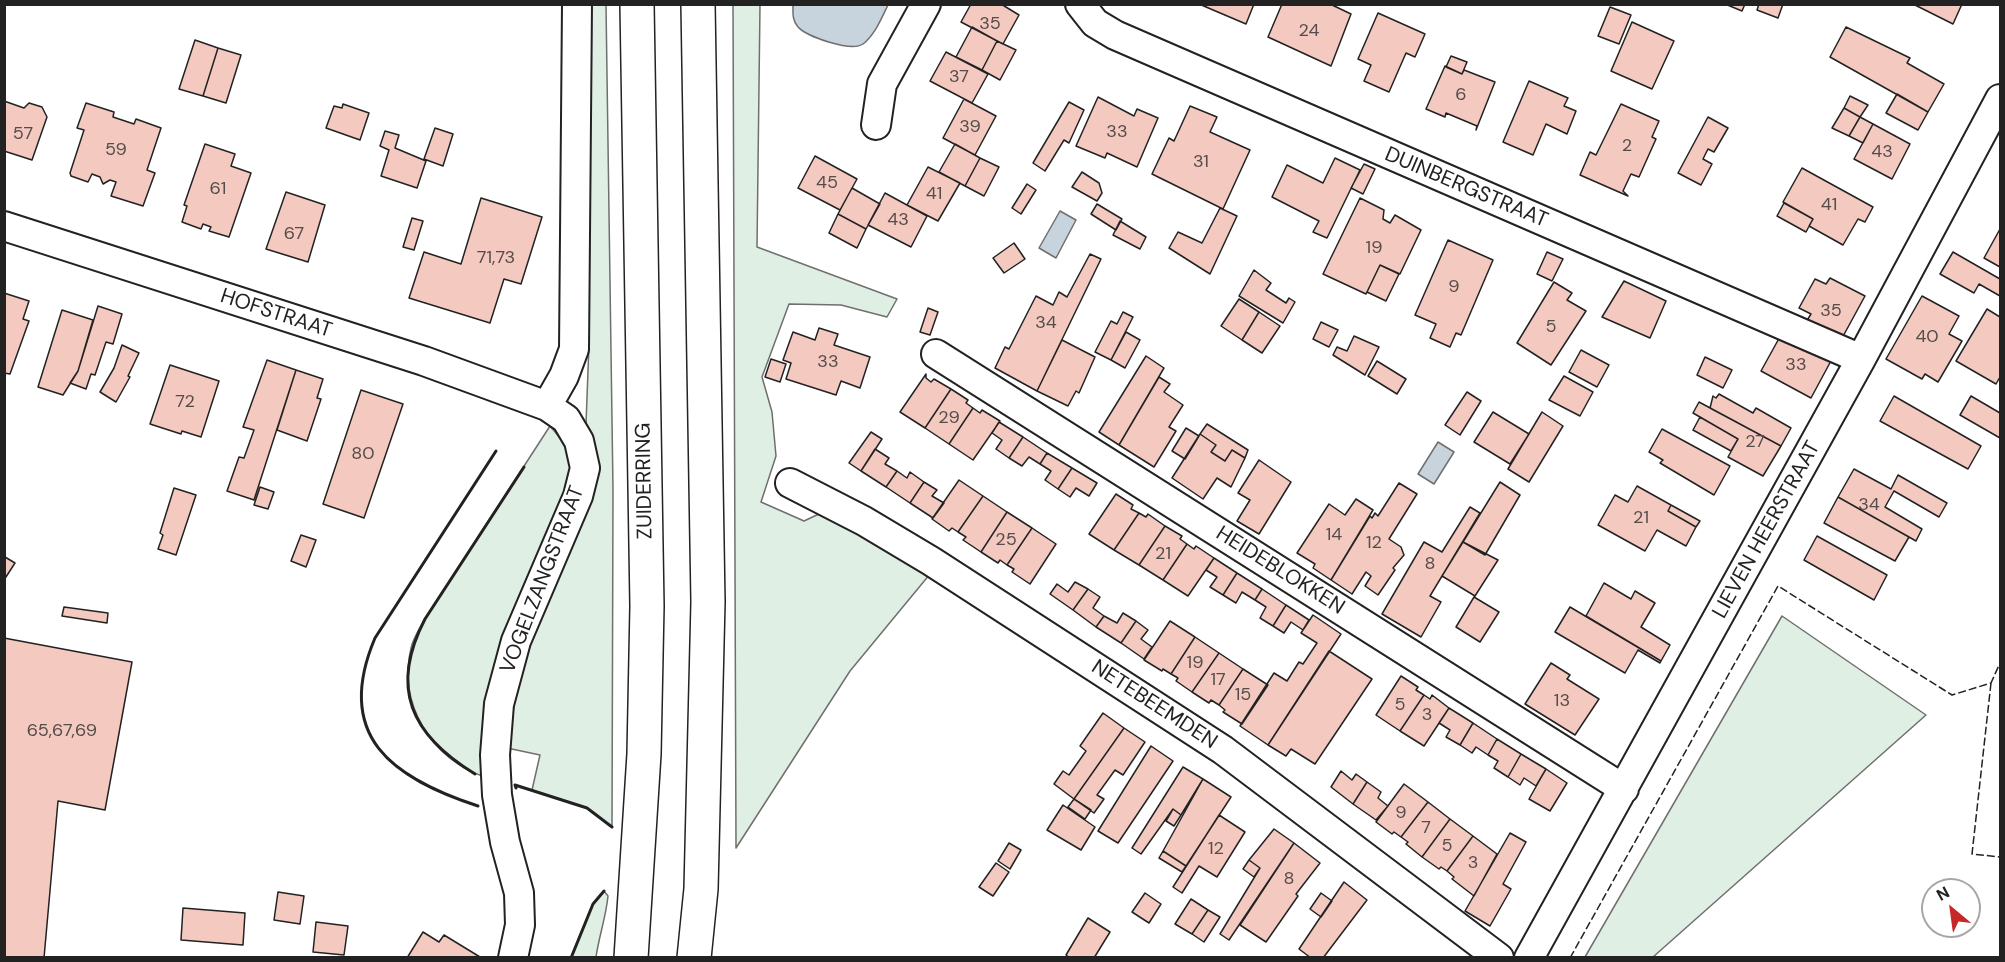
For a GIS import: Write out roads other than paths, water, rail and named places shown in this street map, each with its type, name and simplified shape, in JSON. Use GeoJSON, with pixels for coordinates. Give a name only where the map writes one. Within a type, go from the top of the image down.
{"type":"FeatureCollection","features":[{"type":"Feature","properties":{"kind":"highway","name":"ZUIDERRING"},"geometry":{"type":"LineString","coordinates":[[631,957],[645,754],[647,606],[637,4]]}},
{"type":"Feature","properties":{"kind":"highway"},"geometry":{"type":"LineString","coordinates":[[694,957],[701,889],[708,602],[698,4]]}},
{"type":"Feature","properties":{"kind":"street"},"geometry":{"type":"LineString","coordinates":[[547,406],[574,349],[578,4]]}},
{"type":"Feature","properties":{"kind":"street"},"geometry":{"type":"LineString","coordinates":[[876,125],[882,84],[926,4]]}},
{"type":"Feature","properties":{"kind":"street","name":"DUINBERGSTRAAT"},"geometry":{"type":"LineString","coordinates":[[1080,4],[1095,23],[1115,35],[1861,359]]}},
{"type":"Feature","properties":{"kind":"street","name":"LIEVEN HEERSTRAAT"},"geometry":{"type":"LineString","coordinates":[[1529,957],[1861,359],[2001,99]]}},
{"type":"Feature","properties":{"kind":"street","name":"HOFSTRAAT"},"geometry":{"type":"LineString","coordinates":[[4,226],[424,361],[547,406]]}},
{"type":"Feature","properties":{"kind":"street","name":"HEIDEBLOKKEN"},"geometry":{"type":"LineString","coordinates":[[936,354],[1624,789]]}},
{"type":"Feature","properties":{"kind":"street","name":"VOGELZANGSTRAAT"},"geometry":{"type":"LineString","coordinates":[[513,957],[520,925],[519,893],[505,842],[497,795],[495,755],[499,704],[516,641],[578,496],[585,468],[579,441],[566,419],[547,406]]}},
{"type":"Feature","properties":{"kind":"street","name":"NETEBEEMDEN"},"geometry":{"type":"LineString","coordinates":[[790,483],[864,521],[931,561],[1223,750],[1499,957]]}}]}
